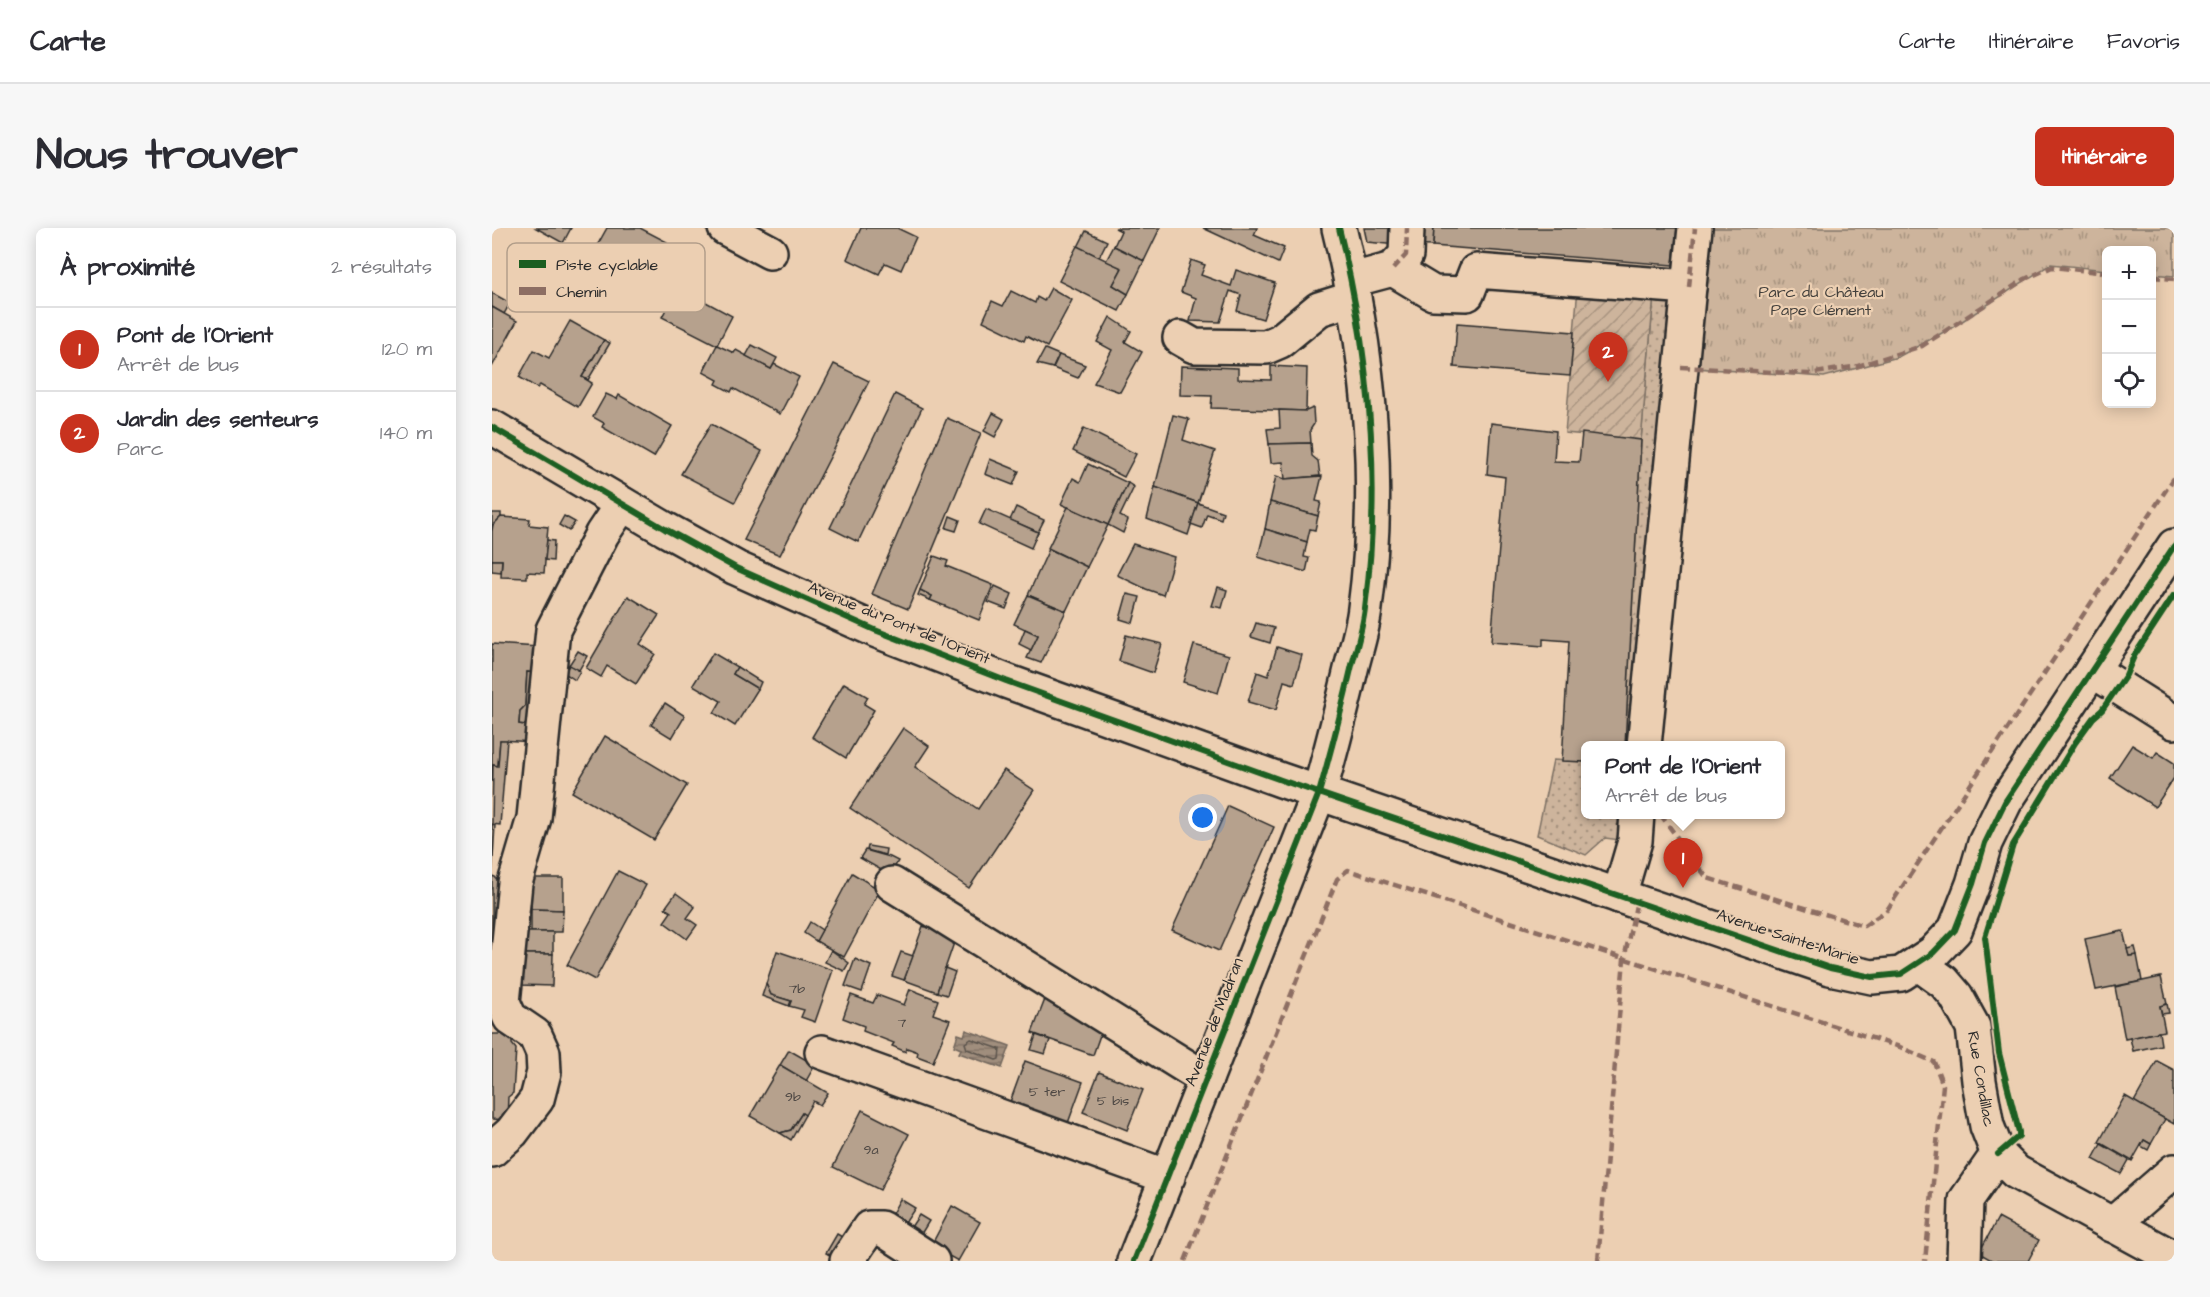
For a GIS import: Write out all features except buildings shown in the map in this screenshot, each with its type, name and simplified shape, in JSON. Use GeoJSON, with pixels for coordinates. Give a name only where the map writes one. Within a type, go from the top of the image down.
{"type":"FeatureCollection","features":[{"type":"Feature","properties":{"kind":"main road"},"geometry":{"type":"LineString","coordinates":[[725,228],[770,252]]}},
{"type":"Feature","properties":{"kind":"main road","name":"Avenue de Madran"},"geometry":{"type":"LineString","coordinates":[[1134,1261],[1319,793],[1365,609],[1373,507],[1369,404],[1353,289],[1339,228]]}},
{"type":"Feature","properties":{"kind":"main road"},"geometry":{"type":"LineString","coordinates":[[1180,338],[1194,346],[1266,347],[1280,341],[1319,309],[1392,269],[1406,255],[1407,228]]}},
{"type":"Feature","properties":{"kind":"main road"},"geometry":{"type":"LineString","coordinates":[[1644,741],[1695,228]]}},
{"type":"Feature","properties":{"kind":"main road"},"geometry":{"type":"LineString","coordinates":[[1392,269],[1433,293],[1467,294],[1476,271],[1689,287]]}},
{"type":"Feature","properties":{"kind":"main road","name":"Avenue du Pont de l'Orient"},"geometry":{"type":"LineString","coordinates":[[492,426],[622,504],[736,568],[875,630],[1017,685],[1319,793]]}},
{"type":"Feature","properties":{"kind":"main road"},"geometry":{"type":"LineString","coordinates":[[492,1150],[512,1132],[537,1099],[544,1072],[543,1053],[535,1035],[510,1018],[503,1002],[515,883],[534,819],[553,630],[602,534],[622,504]]}},
{"type":"Feature","properties":{"kind":"main road","name":"Avenue Sainte-Marie"},"geometry":{"type":"LineString","coordinates":[[1319,793],[1830,968],[1872,977],[1901,974],[1933,953],[1955,930],[1986,843],[2000,812],[2174,546]]}},
{"type":"Feature","properties":{"kind":"main road"},"geometry":{"type":"LineString","coordinates":[[2092,670],[2174,722]]}},
{"type":"Feature","properties":{"kind":"main road"},"geometry":{"type":"LineString","coordinates":[[1619,896],[1635,841],[1637,819]]}},
{"type":"Feature","properties":{"kind":"main road"},"geometry":{"type":"LineString","coordinates":[[892,884],[1206,1078]]}},
{"type":"Feature","properties":{"kind":"main road","name":"Rue Condillac"},"geometry":{"type":"LineString","coordinates":[[1919,964],[1944,982],[1956,996],[1973,1027],[1987,1125],[1998,1154],[2016,1172],[2174,1258]]}},
{"type":"Feature","properties":{"kind":"main road"},"geometry":{"type":"LineString","coordinates":[[822,1052],[1167,1177]]}},
{"type":"Feature","properties":{"kind":"main road"},"geometry":{"type":"LineString","coordinates":[[1964,1261],[1966,1200],[1998,1154]]}},
{"type":"Feature","properties":{"kind":"main road"},"geometry":{"type":"LineString","coordinates":[[2112,1225],[2174,1171]]}},
{"type":"Feature","properties":{"kind":"main road"},"geometry":{"type":"LineString","coordinates":[[847,1261],[869,1228],[881,1228],[932,1261]]}},
{"type":"Feature","properties":{"kind":"green space","name":"Parc du Château Pape Clément"},"geometry":{"type":"Polygon","coordinates":[[[1700,228],[2174,228],[2174,276],[2156,274],[2156,246],[2102,246],[2102,270],[2051,264],[1953,327],[1898,357],[1824,377],[1681,367],[1700,228]]]}},
{"type":"Feature","properties":{"kind":"green space"},"geometry":{"type":"Polygon","coordinates":[[[1578,288],[1654,295],[1641,440],[1565,433],[1578,288]]]}},
{"type":"Feature","properties":{"kind":"green space"},"geometry":{"type":"Polygon","coordinates":[[[1654,295],[1667,301],[1671,306],[1636,741],[1625,741],[1641,440],[1654,295]]]}},
{"type":"Feature","properties":{"kind":"green space"},"geometry":{"type":"Polygon","coordinates":[[[1553,760],[1581,762],[1581,819],[1630,819],[1628,841],[1605,838],[1586,855],[1537,835],[1553,760]]]}},
{"type":"Feature","properties":{"kind":"water"},"geometry":{"type":"Polygon","coordinates":[[[966,1030],[1010,1046],[1002,1068],[959,1053],[961,1049],[954,1046],[958,1034],[964,1036],[966,1030]]]}},
{"type":"Feature","properties":{"kind":"marked path"},"geometry":{"type":"LineString","coordinates":[[1393,269],[1406,255],[1407,228]]}},
{"type":"Feature","properties":{"kind":"marked path"},"geometry":{"type":"LineString","coordinates":[[1689,287],[1695,228]]}},
{"type":"Feature","properties":{"kind":"marked path"},"geometry":{"type":"LineString","coordinates":[[1681,367],[1809,374],[1858,366],[1922,346],[2025,279],[2052,267],[2102,273]]}},
{"type":"Feature","properties":{"kind":"marked path"},"geometry":{"type":"LineString","coordinates":[[2156,277],[2174,279]]}},
{"type":"Feature","properties":{"kind":"marked path"},"geometry":{"type":"LineString","coordinates":[[1664,819],[1707,878],[1864,926],[1887,910],[2174,478]]}},
{"type":"Feature","properties":{"kind":"marked path"},"geometry":{"type":"LineString","coordinates":[[1185,1261],[1337,879],[1348,870],[1900,1047],[1934,1062],[1943,1085],[1925,1261]]}},
{"type":"Feature","properties":{"kind":"marked path"},"geometry":{"type":"LineString","coordinates":[[1598,1261],[1624,959],[1637,901]]}},
{"type":"Feature","properties":{"kind":"cycle path"},"geometry":{"type":"LineString","coordinates":[[1134,1261],[1319,793],[1363,622],[1370,560],[1372,512],[1370,416],[1358,321],[1339,228]]}},
{"type":"Feature","properties":{"kind":"cycle path"},"geometry":{"type":"LineString","coordinates":[[492,427],[736,568],[875,630],[1006,681],[1281,780],[1830,968],[1872,977],[1901,974],[1933,953],[1955,930],[1973,884],[1985,843],[2005,802],[2174,546]]}},
{"type":"Feature","properties":{"kind":"cycle path"},"geometry":{"type":"LineString","coordinates":[[1998,1154],[2019,1136],[2019,1132],[1999,1053],[1985,937],[2013,845],[2075,743],[2126,675],[2134,656],[2174,595]]}},
{"type":"Feature","properties":{"kind":"place","name":"Jardin des senteurs"},"geometry":{"type":"Point","coordinates":[1608,382]}},
{"type":"Feature","properties":{"kind":"place","name":"Pont de l'Orient"},"geometry":{"type":"Point","coordinates":[1683,888]}}]}
